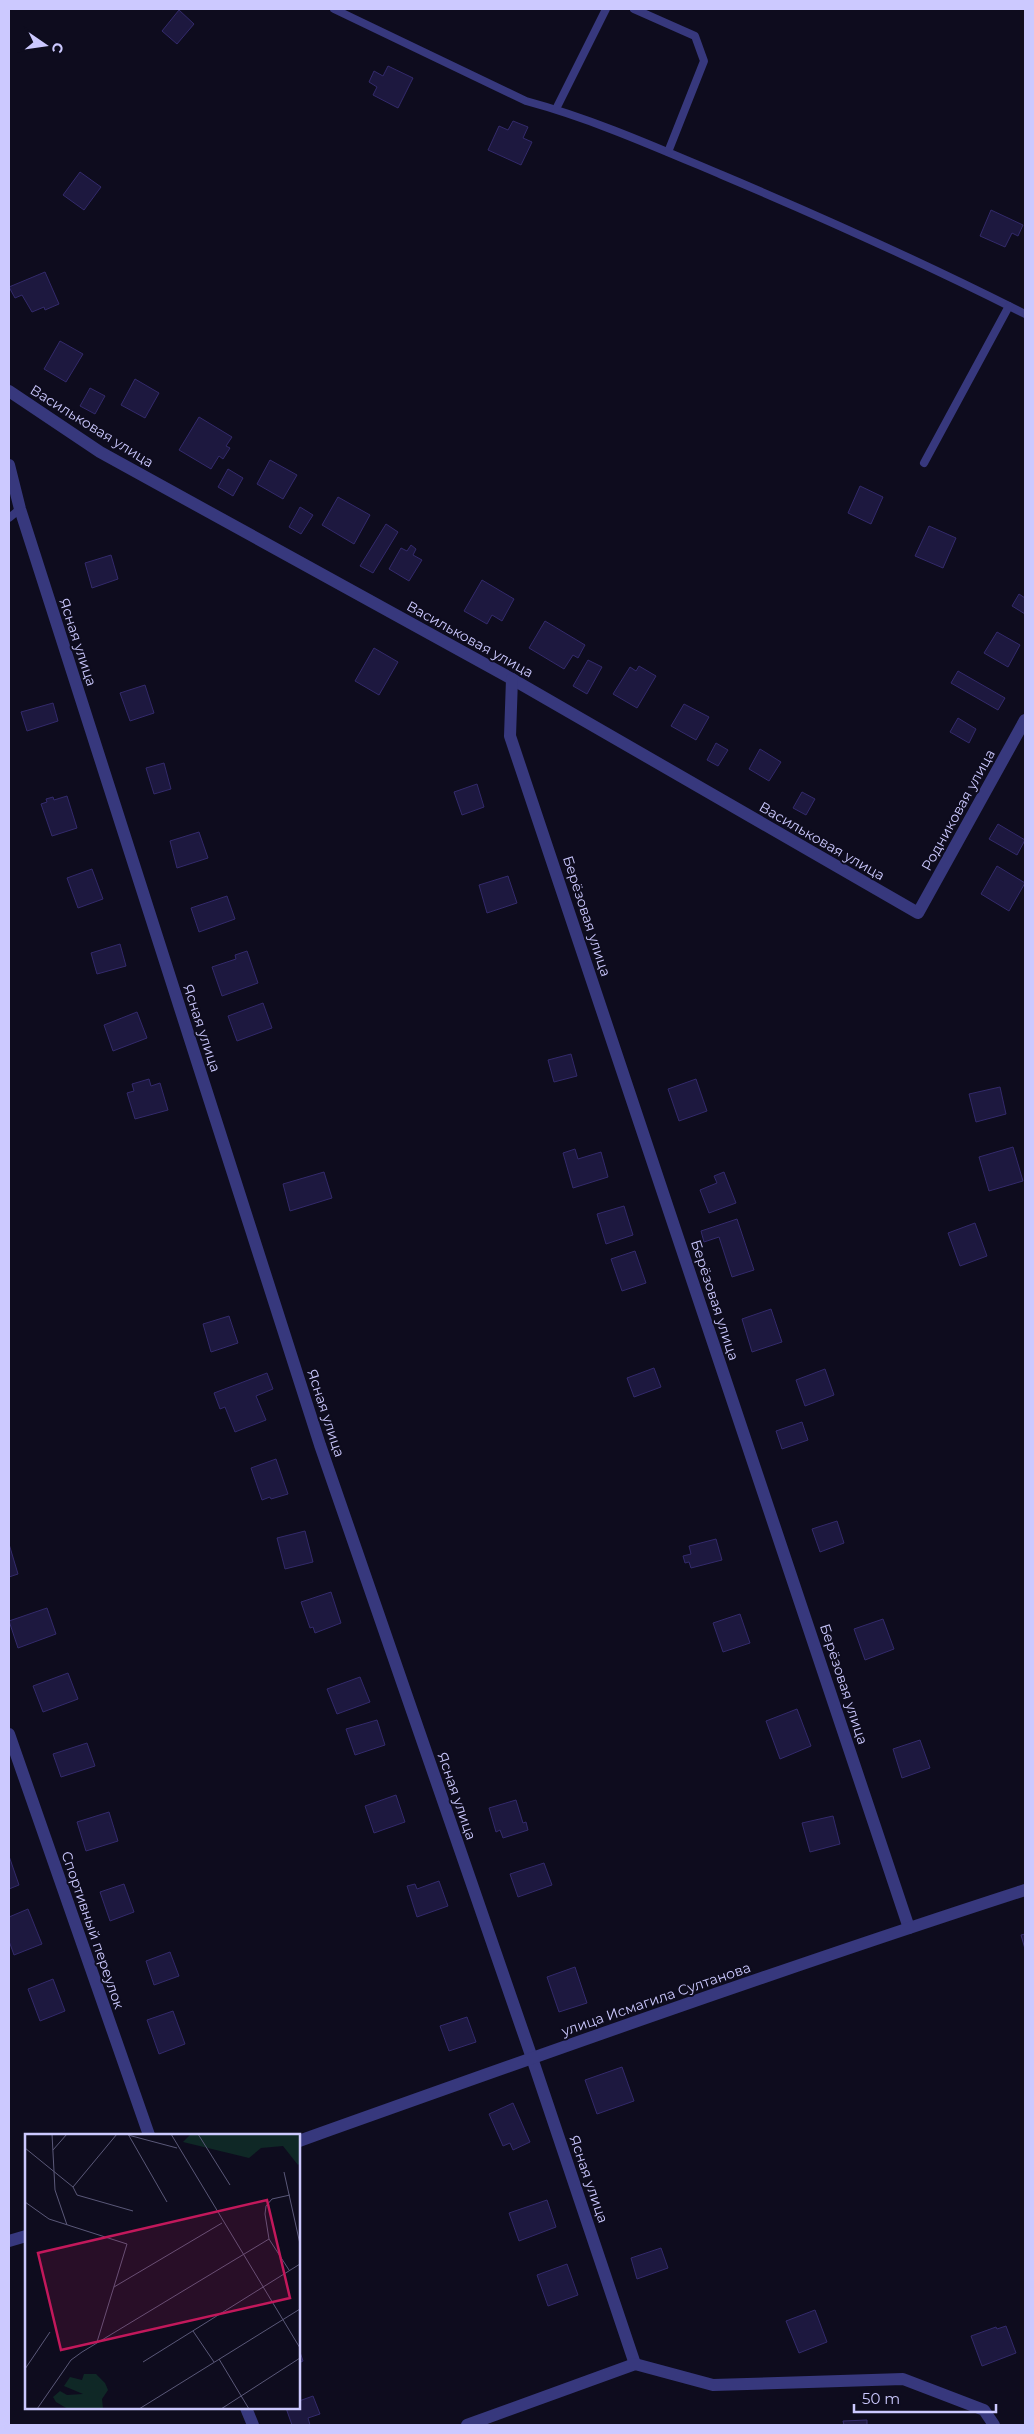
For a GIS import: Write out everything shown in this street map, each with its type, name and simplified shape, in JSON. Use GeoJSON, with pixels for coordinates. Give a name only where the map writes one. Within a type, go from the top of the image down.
{"type":"FeatureCollection","features":[{"type":"Feature","properties":{"kind":"street","name":"Васильковая улица"},"geometry":{"type":"LineString","coordinates":[[9,391],[100,452],[512,680],[918,913]]}},
{"type":"Feature","properties":{"kind":"street","name":"Ясная улица"},"geometry":{"type":"LineString","coordinates":[[9,464],[20,509],[320,1445],[532,2058],[635,2364]]}},
{"type":"Feature","properties":{"kind":"street","name":"Берёзовая улица"},"geometry":{"type":"LineString","coordinates":[[512,680],[510,736],[909,1928]]}},
{"type":"Feature","properties":{"kind":"street","name":"Родниковая улица"},"geometry":{"type":"LineString","coordinates":[[918,913],[1025,720]]}},
{"type":"Feature","properties":{"kind":"street","name":"Спортивный переулок"},"geometry":{"type":"LineString","coordinates":[[9,1734],[149,2134]]}},
{"type":"Feature","properties":{"kind":"street","name":"улица Исмагила Султанова"},"geometry":{"type":"LineString","coordinates":[[300,2141],[532,2058],[1025,1890]]}},
{"type":"Feature","properties":{"kind":"street"},"geometry":{"type":"LineString","coordinates":[[9,2242],[25,2236]]}},
{"type":"Feature","properties":{"kind":"street"},"geometry":{"type":"LineString","coordinates":[[467,2425],[635,2364],[713,2386],[903,2379],[984,2410],[994,2425]]}},
{"type":"Feature","properties":{"kind":"street"},"geometry":{"type":"LineString","coordinates":[[246,2409],[252,2425]]}},
{"type":"Feature","properties":{"kind":"lane"},"geometry":{"type":"LineString","coordinates":[[334,9],[526,101],[556,109],[668,152],[806,211],[1025,314]]}},
{"type":"Feature","properties":{"kind":"lane"},"geometry":{"type":"LineString","coordinates":[[556,109],[606,9]]}},
{"type":"Feature","properties":{"kind":"lane"},"geometry":{"type":"LineString","coordinates":[[634,9],[694,36],[704,61],[668,152]]}},
{"type":"Feature","properties":{"kind":"lane"},"geometry":{"type":"LineString","coordinates":[[924,463],[1009,306]]}},
{"type":"Feature","properties":{"kind":"lane"},"geometry":{"type":"LineString","coordinates":[[9,518],[20,509]]}},
{"type":"Feature","properties":{"kind":"building"},"geometry":{"type":"Polygon","coordinates":[[[179,10],[194,24],[177,44],[162,31],[179,10]]]}},
{"type":"Feature","properties":{"kind":"building"},"geometry":{"type":"Polygon","coordinates":[[[388,66],[413,78],[398,108],[373,95],[377,87],[369,82],[374,71],[383,76],[388,66]]]}},
{"type":"Feature","properties":{"kind":"building"},"geometry":{"type":"Polygon","coordinates":[[[513,121],[528,127],[523,138],[532,142],[521,165],[488,150],[499,126],[508,130],[513,121]]]}},
{"type":"Feature","properties":{"kind":"building"},"geometry":{"type":"Polygon","coordinates":[[[80,172],[101,187],[84,210],[63,195],[80,172]]]}},
{"type":"Feature","properties":{"kind":"building"},"geometry":{"type":"Polygon","coordinates":[[[991,210],[1023,225],[1018,236],[1012,233],[1005,247],[980,236],[991,210]]]}},
{"type":"Feature","properties":{"kind":"building"},"geometry":{"type":"Polygon","coordinates":[[[45,272],[59,304],[45,310],[44,307],[32,312],[22,295],[15,298],[9,287],[45,272]]]}},
{"type":"Feature","properties":{"kind":"building"},"geometry":{"type":"Polygon","coordinates":[[[60,341],[83,354],[66,382],[44,369],[60,341]]]}},
{"type":"Feature","properties":{"kind":"building"},"geometry":{"type":"Polygon","coordinates":[[[135,379],[159,393],[145,418],[121,405],[135,379]]]}},
{"type":"Feature","properties":{"kind":"building"},"geometry":{"type":"Polygon","coordinates":[[[90,388],[105,396],[95,414],[80,406],[90,388]]]}},
{"type":"Feature","properties":{"kind":"building"},"geometry":{"type":"Polygon","coordinates":[[[199,417],[232,437],[226,446],[230,448],[223,459],[219,456],[211,469],[179,450],[199,417]]]}},
{"type":"Feature","properties":{"kind":"building"},"geometry":{"type":"Polygon","coordinates":[[[270,460],[297,475],[283,499],[257,484],[270,460]]]}},
{"type":"Feature","properties":{"kind":"building"},"geometry":{"type":"Polygon","coordinates":[[[228,469],[243,478],[233,496],[218,487],[228,469]]]}},
{"type":"Feature","properties":{"kind":"building"},"geometry":{"type":"Polygon","coordinates":[[[860,486],[883,497],[871,524],[848,513],[860,486]]]}},
{"type":"Feature","properties":{"kind":"building"},"geometry":{"type":"Polygon","coordinates":[[[338,497],[370,515],[354,544],[322,525],[338,497]]]}},
{"type":"Feature","properties":{"kind":"building"},"geometry":{"type":"Polygon","coordinates":[[[300,507],[313,515],[301,534],[289,527],[300,507]]]}},
{"type":"Feature","properties":{"kind":"building"},"geometry":{"type":"Polygon","coordinates":[[[386,524],[398,532],[373,573],[360,566],[386,524]]]}},
{"type":"Feature","properties":{"kind":"building"},"geometry":{"type":"Polygon","coordinates":[[[929,526],[956,538],[943,568],[915,556],[929,526]]]}},
{"type":"Feature","properties":{"kind":"building"},"geometry":{"type":"Polygon","coordinates":[[[411,545],[416,549],[413,555],[422,560],[409,581],[389,569],[401,548],[407,551],[411,545]]]}},
{"type":"Feature","properties":{"kind":"building"},"geometry":{"type":"Polygon","coordinates":[[[111,555],[118,579],[92,588],[85,563],[111,555]]]}},
{"type":"Feature","properties":{"kind":"building"},"geometry":{"type":"Polygon","coordinates":[[[482,580],[514,599],[502,621],[492,615],[487,624],[464,611],[482,580]]]}},
{"type":"Feature","properties":{"kind":"building"},"geometry":{"type":"Polygon","coordinates":[[[1019,594],[1025,598],[1025,614],[1012,606],[1019,594]]]}},
{"type":"Feature","properties":{"kind":"building"},"geometry":{"type":"Polygon","coordinates":[[[545,621],[585,645],[578,658],[573,655],[564,669],[529,648],[545,621]]]}},
{"type":"Feature","properties":{"kind":"building"},"geometry":{"type":"Polygon","coordinates":[[[997,632],[1020,645],[1008,667],[984,653],[997,632]]]}},
{"type":"Feature","properties":{"kind":"building"},"geometry":{"type":"Polygon","coordinates":[[[374,648],[398,662],[379,695],[355,681],[374,648]]]}},
{"type":"Feature","properties":{"kind":"building"},"geometry":{"type":"Polygon","coordinates":[[[588,660],[602,667],[587,694],[573,686],[588,660]]]}},
{"type":"Feature","properties":{"kind":"building"},"geometry":{"type":"Polygon","coordinates":[[[639,666],[656,676],[637,708],[613,694],[630,667],[636,671],[639,666]]]}},
{"type":"Feature","properties":{"kind":"building"},"geometry":{"type":"Polygon","coordinates":[[[958,671],[1005,698],[998,710],[951,683],[958,671]]]}},
{"type":"Feature","properties":{"kind":"building"},"geometry":{"type":"Polygon","coordinates":[[[145,685],[154,713],[130,721],[120,693],[145,685]]]}},
{"type":"Feature","properties":{"kind":"building"},"geometry":{"type":"Polygon","coordinates":[[[53,703],[58,721],[27,731],[21,712],[53,703]]]}},
{"type":"Feature","properties":{"kind":"building"},"geometry":{"type":"Polygon","coordinates":[[[684,704],[709,717],[696,740],[671,726],[684,704]]]}},
{"type":"Feature","properties":{"kind":"building"},"geometry":{"type":"Polygon","coordinates":[[[958,718],[976,729],[969,743],[950,732],[958,718]]]}},
{"type":"Feature","properties":{"kind":"building"},"geometry":{"type":"Polygon","coordinates":[[[716,743],[728,750],[718,766],[707,760],[716,743]]]}},
{"type":"Feature","properties":{"kind":"building"},"geometry":{"type":"Polygon","coordinates":[[[760,749],[781,762],[769,781],[749,769],[760,749]]]}},
{"type":"Feature","properties":{"kind":"building"},"geometry":{"type":"Polygon","coordinates":[[[164,763],[171,789],[154,794],[146,768],[164,763]]]}},
{"type":"Feature","properties":{"kind":"building"},"geometry":{"type":"Polygon","coordinates":[[[477,784],[484,807],[462,815],[454,792],[477,784]]]}},
{"type":"Feature","properties":{"kind":"building"},"geometry":{"type":"Polygon","coordinates":[[[802,792],[815,799],[806,815],[793,808],[802,792]]]}},
{"type":"Feature","properties":{"kind":"building"},"geometry":{"type":"Polygon","coordinates":[[[67,796],[77,828],[52,836],[41,804],[47,802],[46,799],[53,797],[54,800],[67,796]]]}},
{"type":"Feature","properties":{"kind":"building"},"geometry":{"type":"Polygon","coordinates":[[[998,824],[1025,840],[1017,855],[989,839],[998,824]]]}},
{"type":"Feature","properties":{"kind":"building"},"geometry":{"type":"Polygon","coordinates":[[[199,832],[208,858],[177,868],[170,841],[199,832]]]}},
{"type":"Feature","properties":{"kind":"building"},"geometry":{"type":"Polygon","coordinates":[[[997,866],[1025,883],[1009,911],[981,894],[997,866]]]}},
{"type":"Feature","properties":{"kind":"building"},"geometry":{"type":"Polygon","coordinates":[[[92,869],[103,899],[78,908],[67,878],[92,869]]]}},
{"type":"Feature","properties":{"kind":"building"},"geometry":{"type":"Polygon","coordinates":[[[508,876],[517,903],[487,913],[479,885],[508,876]]]}},
{"type":"Feature","properties":{"kind":"building"},"geometry":{"type":"Polygon","coordinates":[[[227,896],[235,919],[199,932],[191,908],[227,896]]]}},
{"type":"Feature","properties":{"kind":"building"},"geometry":{"type":"Polygon","coordinates":[[[120,944],[126,966],[97,974],[91,953],[120,944]]]}},
{"type":"Feature","properties":{"kind":"building"},"geometry":{"type":"Polygon","coordinates":[[[247,951],[258,983],[222,996],[212,967],[236,959],[235,955],[247,951]]]}},
{"type":"Feature","properties":{"kind":"building"},"geometry":{"type":"Polygon","coordinates":[[[263,1003],[272,1028],[237,1041],[228,1016],[263,1003]]]}},
{"type":"Feature","properties":{"kind":"building"},"geometry":{"type":"Polygon","coordinates":[[[137,1012],[147,1038],[113,1051],[104,1025],[137,1012]]]}},
{"type":"Feature","properties":{"kind":"building"},"geometry":{"type":"Polygon","coordinates":[[[571,1054],[577,1076],[554,1082],[548,1060],[571,1054]]]}},
{"type":"Feature","properties":{"kind":"building"},"geometry":{"type":"Polygon","coordinates":[[[149,1079],[151,1086],[160,1083],[168,1110],[135,1119],[127,1093],[134,1091],[132,1084],[149,1079]]]}},
{"type":"Feature","properties":{"kind":"building"},"geometry":{"type":"Polygon","coordinates":[[[696,1079],[707,1111],[679,1121],[668,1089],[696,1079]]]}},
{"type":"Feature","properties":{"kind":"building"},"geometry":{"type":"Polygon","coordinates":[[[1000,1087],[1006,1114],[976,1122],[969,1094],[1000,1087]]]}},
{"type":"Feature","properties":{"kind":"building"},"geometry":{"type":"Polygon","coordinates":[[[1013,1147],[1023,1181],[989,1191],[979,1157],[1013,1147]]]}},
{"type":"Feature","properties":{"kind":"building"},"geometry":{"type":"Polygon","coordinates":[[[575,1149],[578,1159],[601,1152],[608,1177],[573,1188],[563,1153],[575,1149]]]}},
{"type":"Feature","properties":{"kind":"building"},"geometry":{"type":"Polygon","coordinates":[[[324,1172],[332,1198],[290,1211],[283,1184],[324,1172]]]}},
{"type":"Feature","properties":{"kind":"building"},"geometry":{"type":"Polygon","coordinates":[[[724,1172],[736,1203],[709,1213],[700,1190],[717,1183],[714,1176],[724,1172]]]}},
{"type":"Feature","properties":{"kind":"building"},"geometry":{"type":"Polygon","coordinates":[[[624,1206],[633,1235],[606,1244],[597,1214],[624,1206]]]}},
{"type":"Feature","properties":{"kind":"building"},"geometry":{"type":"Polygon","coordinates":[[[737,1219],[754,1270],[732,1277],[719,1237],[704,1242],[701,1231],[737,1219]]]}},
{"type":"Feature","properties":{"kind":"building"},"geometry":{"type":"Polygon","coordinates":[[[975,1223],[987,1256],[960,1266],[948,1233],[975,1223]]]}},
{"type":"Feature","properties":{"kind":"building"},"geometry":{"type":"Polygon","coordinates":[[[635,1251],[646,1283],[622,1291],[611,1259],[635,1251]]]}},
{"type":"Feature","properties":{"kind":"building"},"geometry":{"type":"Polygon","coordinates":[[[771,1309],[782,1342],[752,1352],[742,1319],[771,1309]]]}},
{"type":"Feature","properties":{"kind":"building"},"geometry":{"type":"Polygon","coordinates":[[[229,1316],[238,1343],[211,1352],[203,1324],[229,1316]]]}},
{"type":"Feature","properties":{"kind":"building"},"geometry":{"type":"Polygon","coordinates":[[[654,1368],[661,1387],[634,1397],[627,1378],[654,1368]]]}},
{"type":"Feature","properties":{"kind":"building"},"geometry":{"type":"Polygon","coordinates":[[[825,1369],[834,1395],[805,1406],[796,1380],[825,1369]]]}},
{"type":"Feature","properties":{"kind":"building"},"geometry":{"type":"Polygon","coordinates":[[[267,1373],[273,1389],[256,1396],[266,1420],[235,1432],[225,1407],[220,1409],[214,1393],[267,1373]]]}},
{"type":"Feature","properties":{"kind":"building"},"geometry":{"type":"Polygon","coordinates":[[[802,1422],[808,1440],[782,1449],[776,1431],[802,1422]]]}},
{"type":"Feature","properties":{"kind":"building"},"geometry":{"type":"Polygon","coordinates":[[[276,1459],[288,1494],[262,1500],[251,1468],[276,1459]]]}},
{"type":"Feature","properties":{"kind":"building"},"geometry":{"type":"Polygon","coordinates":[[[837,1521],[844,1543],[820,1552],[812,1529],[837,1521]]]}},
{"type":"Feature","properties":{"kind":"building"},"geometry":{"type":"Polygon","coordinates":[[[305,1531],[313,1562],[285,1569],[277,1538],[305,1531]]]}},
{"type":"Feature","properties":{"kind":"building"},"geometry":{"type":"Polygon","coordinates":[[[716,1539],[722,1560],[691,1568],[689,1562],[685,1563],[683,1556],[691,1554],[689,1546],[716,1539]]]}},
{"type":"Feature","properties":{"kind":"building"},"geometry":{"type":"Polygon","coordinates":[[[9,1544],[18,1574],[9,1577],[9,1544]]]}},
{"type":"Feature","properties":{"kind":"building"},"geometry":{"type":"Polygon","coordinates":[[[331,1592],[341,1623],[315,1633],[313,1627],[310,1628],[301,1602],[331,1592]]]}},
{"type":"Feature","properties":{"kind":"building"},"geometry":{"type":"Polygon","coordinates":[[[47,1608],[56,1634],[18,1648],[9,1621],[47,1608]]]}},
{"type":"Feature","properties":{"kind":"building"},"geometry":{"type":"Polygon","coordinates":[[[740,1614],[750,1643],[723,1652],[713,1623],[740,1614]]]}},
{"type":"Feature","properties":{"kind":"building"},"geometry":{"type":"Polygon","coordinates":[[[883,1619],[894,1649],[865,1660],[854,1629],[883,1619]]]}},
{"type":"Feature","properties":{"kind":"building"},"geometry":{"type":"Polygon","coordinates":[[[68,1673],[78,1699],[43,1712],[33,1686],[68,1673]]]}},
{"type":"Feature","properties":{"kind":"building"},"geometry":{"type":"Polygon","coordinates":[[[360,1677],[370,1702],[337,1714],[327,1689],[360,1677]]]}},
{"type":"Feature","properties":{"kind":"building"},"geometry":{"type":"Polygon","coordinates":[[[797,1709],[811,1746],[780,1759],[766,1721],[797,1709]]]}},
{"type":"Feature","properties":{"kind":"building"},"geometry":{"type":"Polygon","coordinates":[[[377,1720],[385,1745],[355,1755],[346,1729],[377,1720]]]}},
{"type":"Feature","properties":{"kind":"building"},"geometry":{"type":"Polygon","coordinates":[[[920,1740],[930,1768],[902,1778],[893,1749],[920,1740]]]}},
{"type":"Feature","properties":{"kind":"building"},"geometry":{"type":"Polygon","coordinates":[[[87,1743],[95,1766],[61,1777],[53,1754],[87,1743]]]}},
{"type":"Feature","properties":{"kind":"building"},"geometry":{"type":"Polygon","coordinates":[[[396,1795],[405,1822],[374,1833],[365,1806],[396,1795]]]}},
{"type":"Feature","properties":{"kind":"building"},"geometry":{"type":"Polygon","coordinates":[[[516,1800],[523,1823],[526,1822],[528,1830],[503,1838],[500,1830],[496,1832],[489,1808],[516,1800]]]}},
{"type":"Feature","properties":{"kind":"building"},"geometry":{"type":"Polygon","coordinates":[[[109,1812],[118,1841],[86,1851],[77,1822],[109,1812]]]}},
{"type":"Feature","properties":{"kind":"building"},"geometry":{"type":"Polygon","coordinates":[[[833,1816],[840,1844],[810,1852],[802,1823],[833,1816]]]}},
{"type":"Feature","properties":{"kind":"building"},"geometry":{"type":"Polygon","coordinates":[[[9,1856],[19,1885],[9,1889],[9,1856]]]}},
{"type":"Feature","properties":{"kind":"building"},"geometry":{"type":"Polygon","coordinates":[[[544,1863],[552,1885],[518,1897],[510,1874],[544,1863]]]}},
{"type":"Feature","properties":{"kind":"building"},"geometry":{"type":"Polygon","coordinates":[[[439,1881],[448,1906],[417,1917],[407,1886],[415,1884],[417,1889],[439,1881]]]}},
{"type":"Feature","properties":{"kind":"building"},"geometry":{"type":"Polygon","coordinates":[[[124,1884],[134,1912],[110,1921],[100,1892],[124,1884]]]}},
{"type":"Feature","properties":{"kind":"building"},"geometry":{"type":"Polygon","coordinates":[[[28,1909],[42,1944],[14,1955],[9,1941],[9,1917],[28,1909]]]}},
{"type":"Feature","properties":{"kind":"building"},"geometry":{"type":"Polygon","coordinates":[[[1025,1934],[1025,1949],[1021,1935],[1025,1934]]]}},
{"type":"Feature","properties":{"kind":"building"},"geometry":{"type":"Polygon","coordinates":[[[170,1952],[179,1976],[154,1985],[146,1961],[170,1952]]]}},
{"type":"Feature","properties":{"kind":"building"},"geometry":{"type":"Polygon","coordinates":[[[575,1967],[587,2003],[559,2012],[547,1977],[575,1967]]]}},
{"type":"Feature","properties":{"kind":"building"},"geometry":{"type":"Polygon","coordinates":[[[53,1979],[65,2011],[40,2021],[28,1989],[53,1979]]]}},
{"type":"Feature","properties":{"kind":"building"},"geometry":{"type":"Polygon","coordinates":[[[173,2011],[185,2044],[159,2054],[147,2020],[173,2011]]]}},
{"type":"Feature","properties":{"kind":"building"},"geometry":{"type":"Polygon","coordinates":[[[467,2017],[476,2042],[449,2051],[440,2026],[467,2017]]]}},
{"type":"Feature","properties":{"kind":"building"},"geometry":{"type":"Polygon","coordinates":[[[622,2067],[634,2101],[597,2114],[585,2080],[622,2067]]]}},
{"type":"Feature","properties":{"kind":"building"},"geometry":{"type":"Polygon","coordinates":[[[513,2103],[530,2142],[513,2150],[510,2143],[503,2146],[489,2114],[513,2103]]]}},
{"type":"Feature","properties":{"kind":"building"},"geometry":{"type":"Polygon","coordinates":[[[547,2200],[556,2227],[519,2241],[509,2213],[547,2200]]]}},
{"type":"Feature","properties":{"kind":"building"},"geometry":{"type":"Polygon","coordinates":[[[661,2248],[668,2268],[637,2279],[631,2258],[661,2248]]]}},
{"type":"Feature","properties":{"kind":"building"},"geometry":{"type":"Polygon","coordinates":[[[567,2264],[578,2295],[548,2306],[537,2275],[567,2264]]]}},
{"type":"Feature","properties":{"kind":"building"},"geometry":{"type":"Polygon","coordinates":[[[815,2310],[827,2342],[799,2353],[786,2321],[815,2310]]]}},
{"type":"Feature","properties":{"kind":"building"},"geometry":{"type":"Polygon","coordinates":[[[1006,2326],[1016,2353],[982,2366],[971,2336],[996,2327],[997,2329],[1006,2326]]]}},
{"type":"Feature","properties":{"kind":"building"},"geometry":{"type":"Polygon","coordinates":[[[300,2352],[303,2361],[300,2362],[300,2352]]]}},
{"type":"Feature","properties":{"kind":"building"},"geometry":{"type":"Polygon","coordinates":[[[313,2396],[320,2414],[308,2418],[310,2425],[292,2425],[286,2409],[300,2409],[300,2401],[313,2396]]]}},
{"type":"Feature","properties":{"kind":"building"},"geometry":{"type":"Polygon","coordinates":[[[867,2420],[867,2425],[844,2425],[843,2421],[867,2420]]]}}]}
